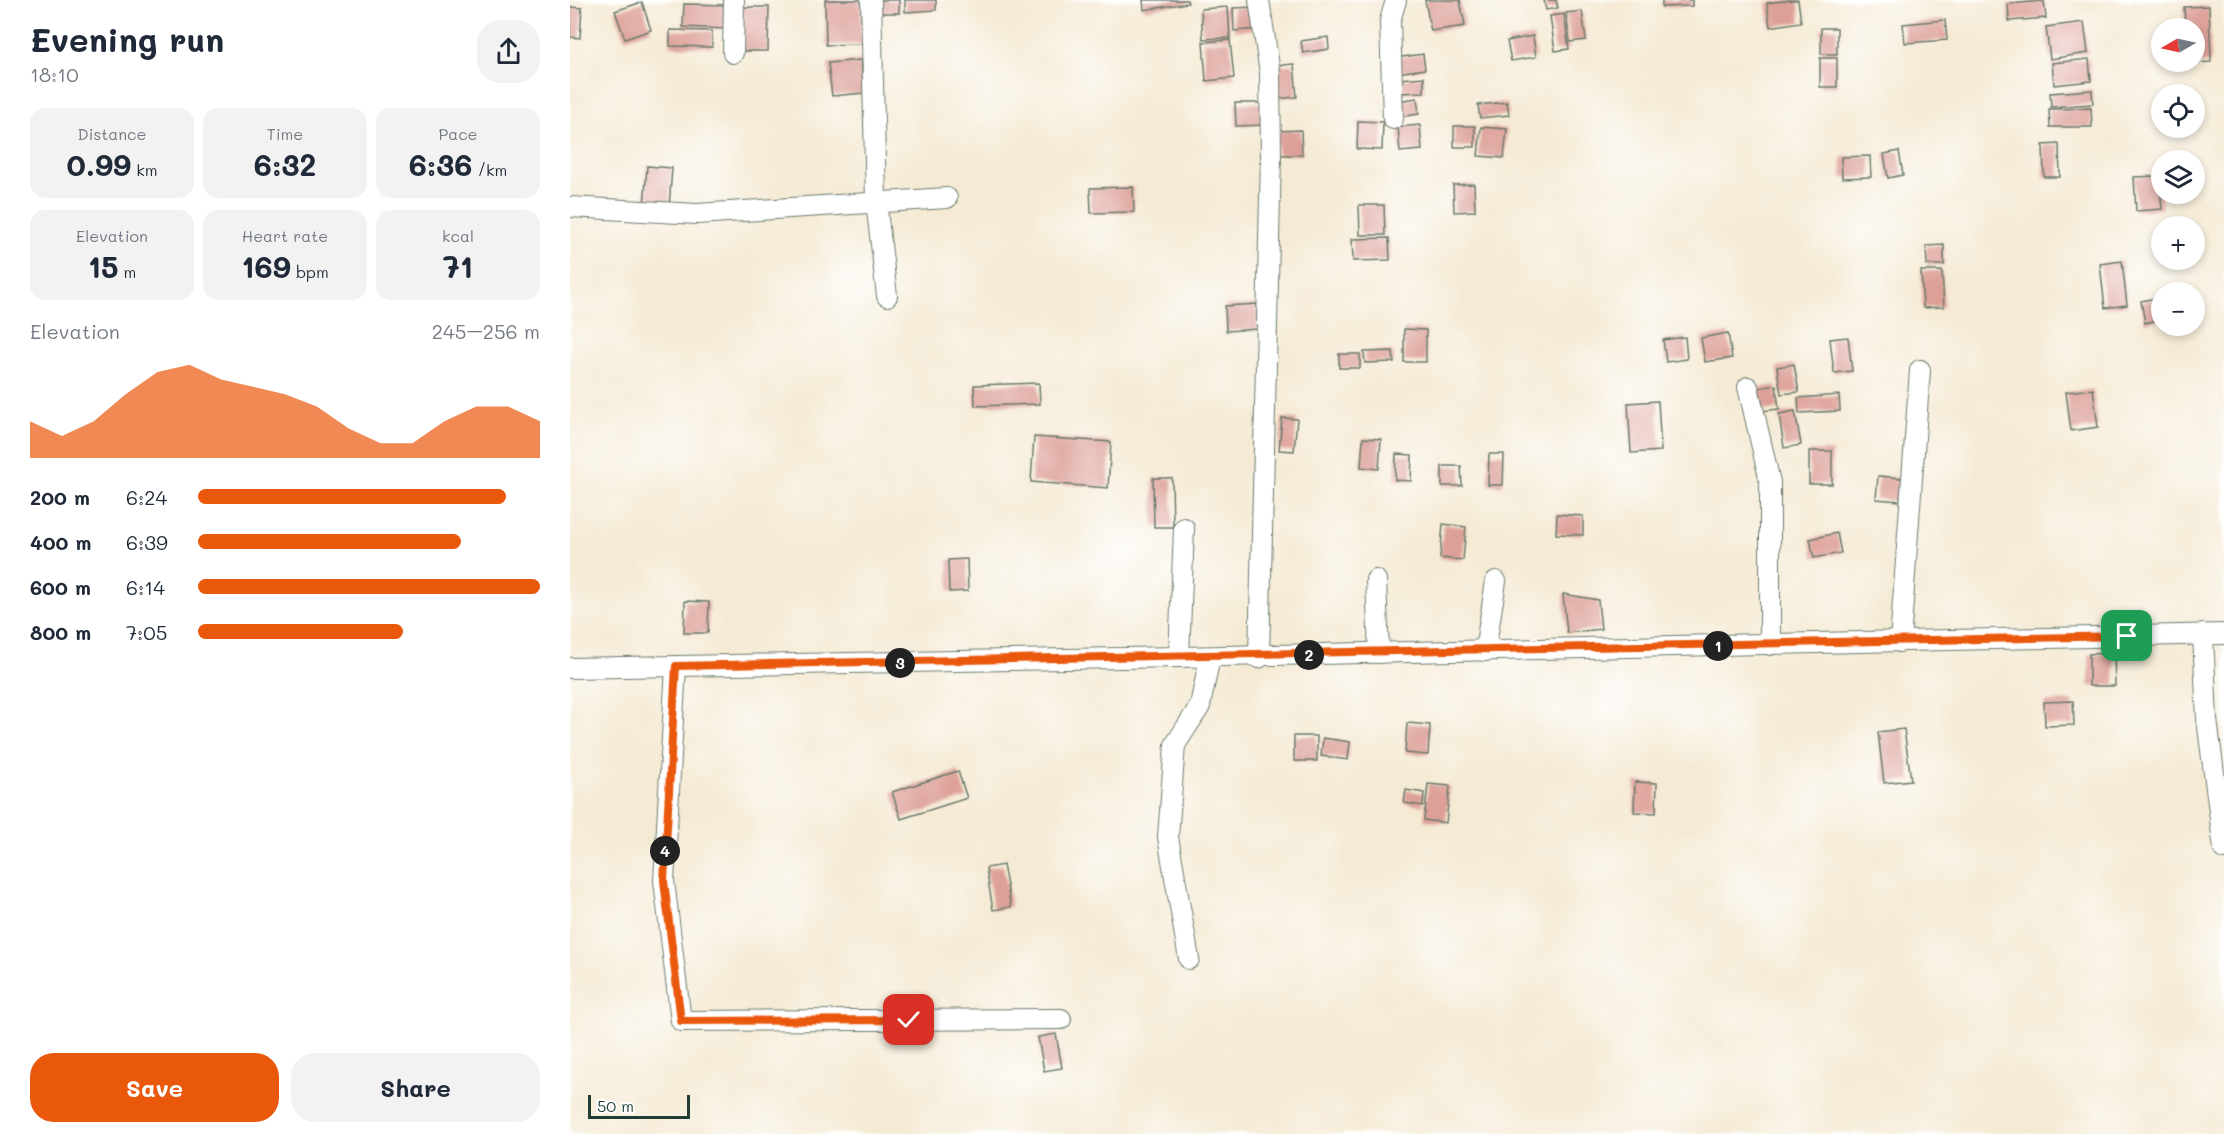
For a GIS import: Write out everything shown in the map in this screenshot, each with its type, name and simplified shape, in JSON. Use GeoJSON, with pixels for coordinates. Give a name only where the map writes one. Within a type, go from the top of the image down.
{"type":"FeatureCollection","features":[{"type":"Feature","properties":{"kind":"street"},"geometry":{"type":"LineString","coordinates":[[733,53],[734,0]]}},
{"type":"Feature","properties":{"kind":"street"},"geometry":{"type":"LineString","coordinates":[[871,0],[876,201],[887,296]]}},
{"type":"Feature","properties":{"kind":"street"},"geometry":{"type":"LineString","coordinates":[[1259,0],[1270,73],[1271,156],[1259,657]]}},
{"type":"Feature","properties":{"kind":"street"},"geometry":{"type":"LineString","coordinates":[[1393,119],[1390,21],[1396,0]]}},
{"type":"Feature","properties":{"kind":"street"},"geometry":{"type":"LineString","coordinates":[[570,207],[697,214],[947,198]]}},
{"type":"Feature","properties":{"kind":"street"},"geometry":{"type":"LineString","coordinates":[[1899,642],[1920,370]]}},
{"type":"Feature","properties":{"kind":"street"},"geometry":{"type":"LineString","coordinates":[[1749,387],[1770,482],[1770,645]]}},
{"type":"Feature","properties":{"kind":"street"},"geometry":{"type":"LineString","coordinates":[[1179,657],[1184,528]]}},
{"type":"Feature","properties":{"kind":"street"},"geometry":{"type":"LineString","coordinates":[[1376,580],[1379,653]]}},
{"type":"Feature","properties":{"kind":"street"},"geometry":{"type":"LineString","coordinates":[[1485,651],[1496,581]]}},
{"type":"Feature","properties":{"kind":"street"},"geometry":{"type":"LineString","coordinates":[[2203,634],[2207,720],[2224,849]]}},
{"type":"Feature","properties":{"kind":"street"},"geometry":{"type":"LineString","coordinates":[[570,668],[1259,657],[2224,634]]}},
{"type":"Feature","properties":{"kind":"street"},"geometry":{"type":"LineString","coordinates":[[1189,959],[1168,837],[1175,745],[1200,706],[1210,657]]}},
{"type":"Feature","properties":{"kind":"street"},"geometry":{"type":"LineString","coordinates":[[676,666],[664,881],[681,1021],[1060,1019]]}},
{"type":"Feature","properties":{"kind":"building"},"geometry":{"type":"Polygon","coordinates":[[[825,0],[861,0],[862,44],[826,45],[825,0]]]}},
{"type":"Feature","properties":{"kind":"building"},"geometry":{"type":"Polygon","coordinates":[[[875,0],[899,0],[899,13],[875,13],[875,0]]]}},
{"type":"Feature","properties":{"kind":"building"},"geometry":{"type":"Polygon","coordinates":[[[905,0],[936,0],[936,10],[905,12],[905,0]]]}},
{"type":"Feature","properties":{"kind":"building"},"geometry":{"type":"Polygon","coordinates":[[[1143,0],[1187,0],[1188,3],[1144,10],[1143,0]]]}},
{"type":"Feature","properties":{"kind":"building"},"geometry":{"type":"Polygon","coordinates":[[[1425,0],[1460,0],[1465,26],[1431,31],[1425,0]]]}},
{"type":"Feature","properties":{"kind":"building"},"geometry":{"type":"Polygon","coordinates":[[[1544,0],[1556,0],[1558,8],[1546,10],[1544,0]]]}},
{"type":"Feature","properties":{"kind":"building"},"geometry":{"type":"Polygon","coordinates":[[[1662,0],[1692,0],[1692,6],[1662,7],[1662,0]]]}},
{"type":"Feature","properties":{"kind":"building"},"geometry":{"type":"Polygon","coordinates":[[[1798,0],[1801,22],[1770,27],[1767,3],[1798,0]]]}},
{"type":"Feature","properties":{"kind":"building"},"geometry":{"type":"Polygon","coordinates":[[[2044,1],[2046,18],[2009,21],[2008,4],[2044,1]]]}},
{"type":"Feature","properties":{"kind":"building"},"geometry":{"type":"Polygon","coordinates":[[[642,2],[651,30],[625,39],[615,11],[642,2]]]}},
{"type":"Feature","properties":{"kind":"building"},"geometry":{"type":"Polygon","coordinates":[[[684,4],[726,5],[726,29],[683,27],[684,4]]]}},
{"type":"Feature","properties":{"kind":"building"},"geometry":{"type":"Polygon","coordinates":[[[2209,6],[2211,62],[2205,62],[2205,18],[2185,18],[2184,7],[2209,6]]]}},
{"type":"Feature","properties":{"kind":"building"},"geometry":{"type":"Polygon","coordinates":[[[570,7],[582,8],[580,38],[570,37],[570,7]]]}},
{"type":"Feature","properties":{"kind":"building"},"geometry":{"type":"Polygon","coordinates":[[[742,7],[769,7],[768,51],[742,51],[742,7]]]}},
{"type":"Feature","properties":{"kind":"building"},"geometry":{"type":"Polygon","coordinates":[[[1228,7],[1230,38],[1203,39],[1201,9],[1228,7]]]}},
{"type":"Feature","properties":{"kind":"building"},"geometry":{"type":"Polygon","coordinates":[[[1258,7],[1259,29],[1234,31],[1233,8],[1258,7]]]}},
{"type":"Feature","properties":{"kind":"building"},"geometry":{"type":"Polygon","coordinates":[[[1582,11],[1586,40],[1570,42],[1566,13],[1582,11]]]}},
{"type":"Feature","properties":{"kind":"building"},"geometry":{"type":"Polygon","coordinates":[[[1564,14],[1569,49],[1555,51],[1550,16],[1564,14]]]}},
{"type":"Feature","properties":{"kind":"building"},"geometry":{"type":"Polygon","coordinates":[[[1945,20],[1947,40],[1905,43],[1903,24],[1945,20]]]}},
{"type":"Feature","properties":{"kind":"building"},"geometry":{"type":"Polygon","coordinates":[[[2084,22],[2088,53],[2050,59],[2046,27],[2084,22]]]}},
{"type":"Feature","properties":{"kind":"building"},"geometry":{"type":"Polygon","coordinates":[[[1821,28],[1837,28],[1837,54],[1821,54],[1821,28]]]}},
{"type":"Feature","properties":{"kind":"building"},"geometry":{"type":"Polygon","coordinates":[[[670,30],[712,31],[712,47],[670,46],[670,30]]]}},
{"type":"Feature","properties":{"kind":"building"},"geometry":{"type":"Polygon","coordinates":[[[1533,36],[1536,57],[1511,61],[1507,41],[1533,36]]]}},
{"type":"Feature","properties":{"kind":"building"},"geometry":{"type":"Polygon","coordinates":[[[1328,37],[1329,49],[1303,53],[1301,41],[1328,37]]]}},
{"type":"Feature","properties":{"kind":"building"},"geometry":{"type":"Polygon","coordinates":[[[1230,40],[1234,78],[1206,81],[1203,42],[1230,40]]]}},
{"type":"Feature","properties":{"kind":"building"},"geometry":{"type":"Polygon","coordinates":[[[1423,54],[1425,69],[1397,73],[1395,58],[1423,54]]]}},
{"type":"Feature","properties":{"kind":"building"},"geometry":{"type":"Polygon","coordinates":[[[1820,58],[1837,58],[1837,87],[1820,87],[1820,58]]]}},
{"type":"Feature","properties":{"kind":"building"},"geometry":{"type":"Polygon","coordinates":[[[2089,59],[2091,81],[2054,85],[2052,63],[2089,59]]]}},
{"type":"Feature","properties":{"kind":"building"},"geometry":{"type":"Polygon","coordinates":[[[861,60],[864,93],[832,96],[828,63],[861,60]]]}},
{"type":"Feature","properties":{"kind":"building"},"geometry":{"type":"Polygon","coordinates":[[[1294,64],[1297,97],[1274,99],[1271,66],[1294,64]]]}},
{"type":"Feature","properties":{"kind":"building"},"geometry":{"type":"Polygon","coordinates":[[[1424,77],[1424,92],[1400,93],[1399,79],[1424,77]]]}},
{"type":"Feature","properties":{"kind":"building"},"geometry":{"type":"Polygon","coordinates":[[[2092,90],[2093,104],[2051,107],[2050,93],[2092,90]]]}},
{"type":"Feature","properties":{"kind":"building"},"geometry":{"type":"Polygon","coordinates":[[[1417,98],[1419,114],[1399,117],[1397,101],[1417,98]]]}},
{"type":"Feature","properties":{"kind":"building"},"geometry":{"type":"Polygon","coordinates":[[[1507,102],[1509,115],[1480,118],[1478,105],[1507,102]]]}},
{"type":"Feature","properties":{"kind":"building"},"geometry":{"type":"Polygon","coordinates":[[[1235,103],[1266,103],[1266,125],[1236,126],[1235,103]]]}},
{"type":"Feature","properties":{"kind":"building"},"geometry":{"type":"Polygon","coordinates":[[[2091,108],[2092,127],[2050,127],[2049,109],[2091,108]]]}},
{"type":"Feature","properties":{"kind":"building"},"geometry":{"type":"Polygon","coordinates":[[[1358,121],[1383,122],[1382,150],[1357,149],[1358,121]]]}},
{"type":"Feature","properties":{"kind":"building"},"geometry":{"type":"Polygon","coordinates":[[[1420,125],[1422,150],[1400,152],[1398,127],[1420,125]]]}},
{"type":"Feature","properties":{"kind":"building"},"geometry":{"type":"Polygon","coordinates":[[[1454,126],[1475,126],[1475,147],[1454,147],[1454,126]]]}},
{"type":"Feature","properties":{"kind":"building"},"geometry":{"type":"Polygon","coordinates":[[[1481,127],[1507,129],[1504,158],[1478,156],[1481,127]]]}},
{"type":"Feature","properties":{"kind":"building"},"geometry":{"type":"Polygon","coordinates":[[[1301,130],[1302,155],[1277,155],[1277,131],[1301,130]]]}},
{"type":"Feature","properties":{"kind":"building"},"geometry":{"type":"Polygon","coordinates":[[[2059,144],[2060,177],[2044,177],[2043,145],[2059,144]]]}},
{"type":"Feature","properties":{"kind":"building"},"geometry":{"type":"Polygon","coordinates":[[[1899,151],[1903,175],[1888,178],[1884,154],[1899,151]]]}},
{"type":"Feature","properties":{"kind":"building"},"geometry":{"type":"Polygon","coordinates":[[[1870,156],[1871,177],[1842,178],[1841,157],[1870,156]]]}},
{"type":"Feature","properties":{"kind":"building"},"geometry":{"type":"Polygon","coordinates":[[[647,166],[672,168],[669,208],[644,206],[647,166]]]}},
{"type":"Feature","properties":{"kind":"building"},"geometry":{"type":"Polygon","coordinates":[[[2151,176],[2151,204],[2162,204],[2162,209],[2136,211],[2134,177],[2151,176]]]}},
{"type":"Feature","properties":{"kind":"building"},"geometry":{"type":"Polygon","coordinates":[[[1474,184],[1475,211],[1454,212],[1453,185],[1474,184]]]}},
{"type":"Feature","properties":{"kind":"building"},"geometry":{"type":"Polygon","coordinates":[[[1133,187],[1134,212],[1091,213],[1090,188],[1133,187]]]}},
{"type":"Feature","properties":{"kind":"building"},"geometry":{"type":"Polygon","coordinates":[[[1359,205],[1384,205],[1385,235],[1360,235],[1359,205]]]}},
{"type":"Feature","properties":{"kind":"building"},"geometry":{"type":"Polygon","coordinates":[[[1389,238],[1390,260],[1353,261],[1352,239],[1389,238]]]}},
{"type":"Feature","properties":{"kind":"building"},"geometry":{"type":"Polygon","coordinates":[[[1944,245],[1944,265],[1927,265],[1926,246],[1944,245]]]}},
{"type":"Feature","properties":{"kind":"building"},"geometry":{"type":"Polygon","coordinates":[[[2122,261],[2127,305],[2105,308],[2100,264],[2122,261]]]}},
{"type":"Feature","properties":{"kind":"building"},"geometry":{"type":"Polygon","coordinates":[[[1921,271],[1942,271],[1944,307],[1923,308],[1921,271]]]}},
{"type":"Feature","properties":{"kind":"building"},"geometry":{"type":"Polygon","coordinates":[[[2151,299],[2151,322],[2145,323],[2141,301],[2151,299]]]}},
{"type":"Feature","properties":{"kind":"building"},"geometry":{"type":"Polygon","coordinates":[[[1257,304],[1258,329],[1226,331],[1225,306],[1257,304]]]}},
{"type":"Feature","properties":{"kind":"building"},"geometry":{"type":"Polygon","coordinates":[[[1404,329],[1426,330],[1426,362],[1404,362],[1404,329]]]}},
{"type":"Feature","properties":{"kind":"building"},"geometry":{"type":"Polygon","coordinates":[[[1728,333],[1732,358],[1705,362],[1701,338],[1728,333]]]}},
{"type":"Feature","properties":{"kind":"building"},"geometry":{"type":"Polygon","coordinates":[[[1685,337],[1687,359],[1666,362],[1663,340],[1685,337]]]}},
{"type":"Feature","properties":{"kind":"building"},"geometry":{"type":"Polygon","coordinates":[[[1848,337],[1852,371],[1834,373],[1830,339],[1848,337]]]}},
{"type":"Feature","properties":{"kind":"building"},"geometry":{"type":"Polygon","coordinates":[[[1393,351],[1394,362],[1365,363],[1364,352],[1393,351]]]}},
{"type":"Feature","properties":{"kind":"building"},"geometry":{"type":"Polygon","coordinates":[[[1339,354],[1360,354],[1360,368],[1339,368],[1339,354]]]}},
{"type":"Feature","properties":{"kind":"building"},"geometry":{"type":"Polygon","coordinates":[[[1794,364],[1799,392],[1781,394],[1777,367],[1794,364]]]}},
{"type":"Feature","properties":{"kind":"building"},"geometry":{"type":"Polygon","coordinates":[[[1039,383],[1040,404],[975,406],[974,385],[1039,383]]]}},
{"type":"Feature","properties":{"kind":"building"},"geometry":{"type":"Polygon","coordinates":[[[1776,385],[1779,409],[1762,411],[1758,388],[1776,385]]]}},
{"type":"Feature","properties":{"kind":"building"},"geometry":{"type":"Polygon","coordinates":[[[2093,389],[2098,427],[2071,431],[2066,392],[2093,389]]]}},
{"type":"Feature","properties":{"kind":"building"},"geometry":{"type":"Polygon","coordinates":[[[1839,395],[1840,411],[1799,413],[1798,398],[1839,395]]]}},
{"type":"Feature","properties":{"kind":"building"},"geometry":{"type":"Polygon","coordinates":[[[1658,401],[1661,451],[1631,453],[1628,403],[1658,401]]]}},
{"type":"Feature","properties":{"kind":"building"},"geometry":{"type":"Polygon","coordinates":[[[1795,411],[1801,445],[1784,448],[1779,414],[1795,411]]]}},
{"type":"Feature","properties":{"kind":"building"},"geometry":{"type":"Polygon","coordinates":[[[1282,418],[1297,419],[1294,451],[1279,450],[1282,418]]]}},
{"type":"Feature","properties":{"kind":"building"},"geometry":{"type":"Polygon","coordinates":[[[1034,437],[1111,442],[1108,488],[1031,482],[1034,437]]]}},
{"type":"Feature","properties":{"kind":"building"},"geometry":{"type":"Polygon","coordinates":[[[1363,438],[1381,439],[1379,469],[1361,467],[1363,438]]]}},
{"type":"Feature","properties":{"kind":"building"},"geometry":{"type":"Polygon","coordinates":[[[1809,451],[1832,451],[1832,484],[1809,484],[1809,451]]]}},
{"type":"Feature","properties":{"kind":"building"},"geometry":{"type":"Polygon","coordinates":[[[1396,454],[1412,455],[1411,481],[1395,480],[1396,454]]]}},
{"type":"Feature","properties":{"kind":"building"},"geometry":{"type":"Polygon","coordinates":[[[1489,454],[1504,454],[1503,485],[1488,485],[1489,454]]]}},
{"type":"Feature","properties":{"kind":"building"},"geometry":{"type":"Polygon","coordinates":[[[1442,466],[1461,466],[1462,486],[1442,486],[1442,466]]]}},
{"type":"Feature","properties":{"kind":"building"},"geometry":{"type":"Polygon","coordinates":[[[1878,476],[1902,478],[1900,501],[1876,499],[1878,476]]]}},
{"type":"Feature","properties":{"kind":"building"},"geometry":{"type":"Polygon","coordinates":[[[1153,478],[1172,478],[1173,527],[1154,527],[1153,478]]]}},
{"type":"Feature","properties":{"kind":"building"},"geometry":{"type":"Polygon","coordinates":[[[1557,514],[1583,516],[1583,535],[1556,534],[1557,514]]]}},
{"type":"Feature","properties":{"kind":"building"},"geometry":{"type":"Polygon","coordinates":[[[1443,524],[1466,527],[1463,560],[1440,558],[1443,524]]]}},
{"type":"Feature","properties":{"kind":"building"},"geometry":{"type":"Polygon","coordinates":[[[1837,533],[1841,553],[1814,558],[1810,539],[1837,533]]]}},
{"type":"Feature","properties":{"kind":"building"},"geometry":{"type":"Polygon","coordinates":[[[967,559],[968,591],[949,592],[948,560],[967,559]]]}},
{"type":"Feature","properties":{"kind":"building"},"geometry":{"type":"Polygon","coordinates":[[[1563,594],[1598,600],[1601,629],[1567,633],[1563,594]]]}},
{"type":"Feature","properties":{"kind":"building"},"geometry":{"type":"Polygon","coordinates":[[[685,601],[709,602],[708,633],[684,633],[685,601]]]}},
{"type":"Feature","properties":{"kind":"building"},"geometry":{"type":"Polygon","coordinates":[[[2114,653],[2115,686],[2089,686],[2089,654],[2114,653]]]}},
{"type":"Feature","properties":{"kind":"building"},"geometry":{"type":"Polygon","coordinates":[[[2073,701],[2074,725],[2045,726],[2044,702],[2073,701]]]}},
{"type":"Feature","properties":{"kind":"building"},"geometry":{"type":"Polygon","coordinates":[[[1407,723],[1430,725],[1428,755],[1405,753],[1407,723]]]}},
{"type":"Feature","properties":{"kind":"building"},"geometry":{"type":"Polygon","coordinates":[[[1904,729],[1911,780],[1884,783],[1878,732],[1904,729]]]}},
{"type":"Feature","properties":{"kind":"building"},"geometry":{"type":"Polygon","coordinates":[[[1294,736],[1317,736],[1317,761],[1294,761],[1294,736]]]}},
{"type":"Feature","properties":{"kind":"building"},"geometry":{"type":"Polygon","coordinates":[[[1323,738],[1350,742],[1348,760],[1321,756],[1323,738]]]}},
{"type":"Feature","properties":{"kind":"building"},"geometry":{"type":"Polygon","coordinates":[[[958,771],[967,798],[901,819],[892,792],[958,771]]]}},
{"type":"Feature","properties":{"kind":"building"},"geometry":{"type":"Polygon","coordinates":[[[1635,782],[1657,783],[1656,813],[1634,812],[1635,782]]]}},
{"type":"Feature","properties":{"kind":"building"},"geometry":{"type":"Polygon","coordinates":[[[1428,784],[1450,786],[1446,823],[1424,820],[1428,784]]]}},
{"type":"Feature","properties":{"kind":"building"},"geometry":{"type":"Polygon","coordinates":[[[1406,790],[1424,793],[1423,806],[1404,803],[1406,790]]]}},
{"type":"Feature","properties":{"kind":"building"},"geometry":{"type":"Polygon","coordinates":[[[1003,865],[1011,907],[993,910],[986,868],[1003,865]]]}},
{"type":"Feature","properties":{"kind":"building"},"geometry":{"type":"Polygon","coordinates":[[[1056,1034],[1062,1068],[1044,1071],[1038,1037],[1056,1034]]]}},
{"type":"Feature","properties":{"kind":"route"},"geometry":{"type":"LineString","coordinates":[[909,1020],[681,1021],[664,881],[676,666],[1878,643],[2127,636]]}}]}
